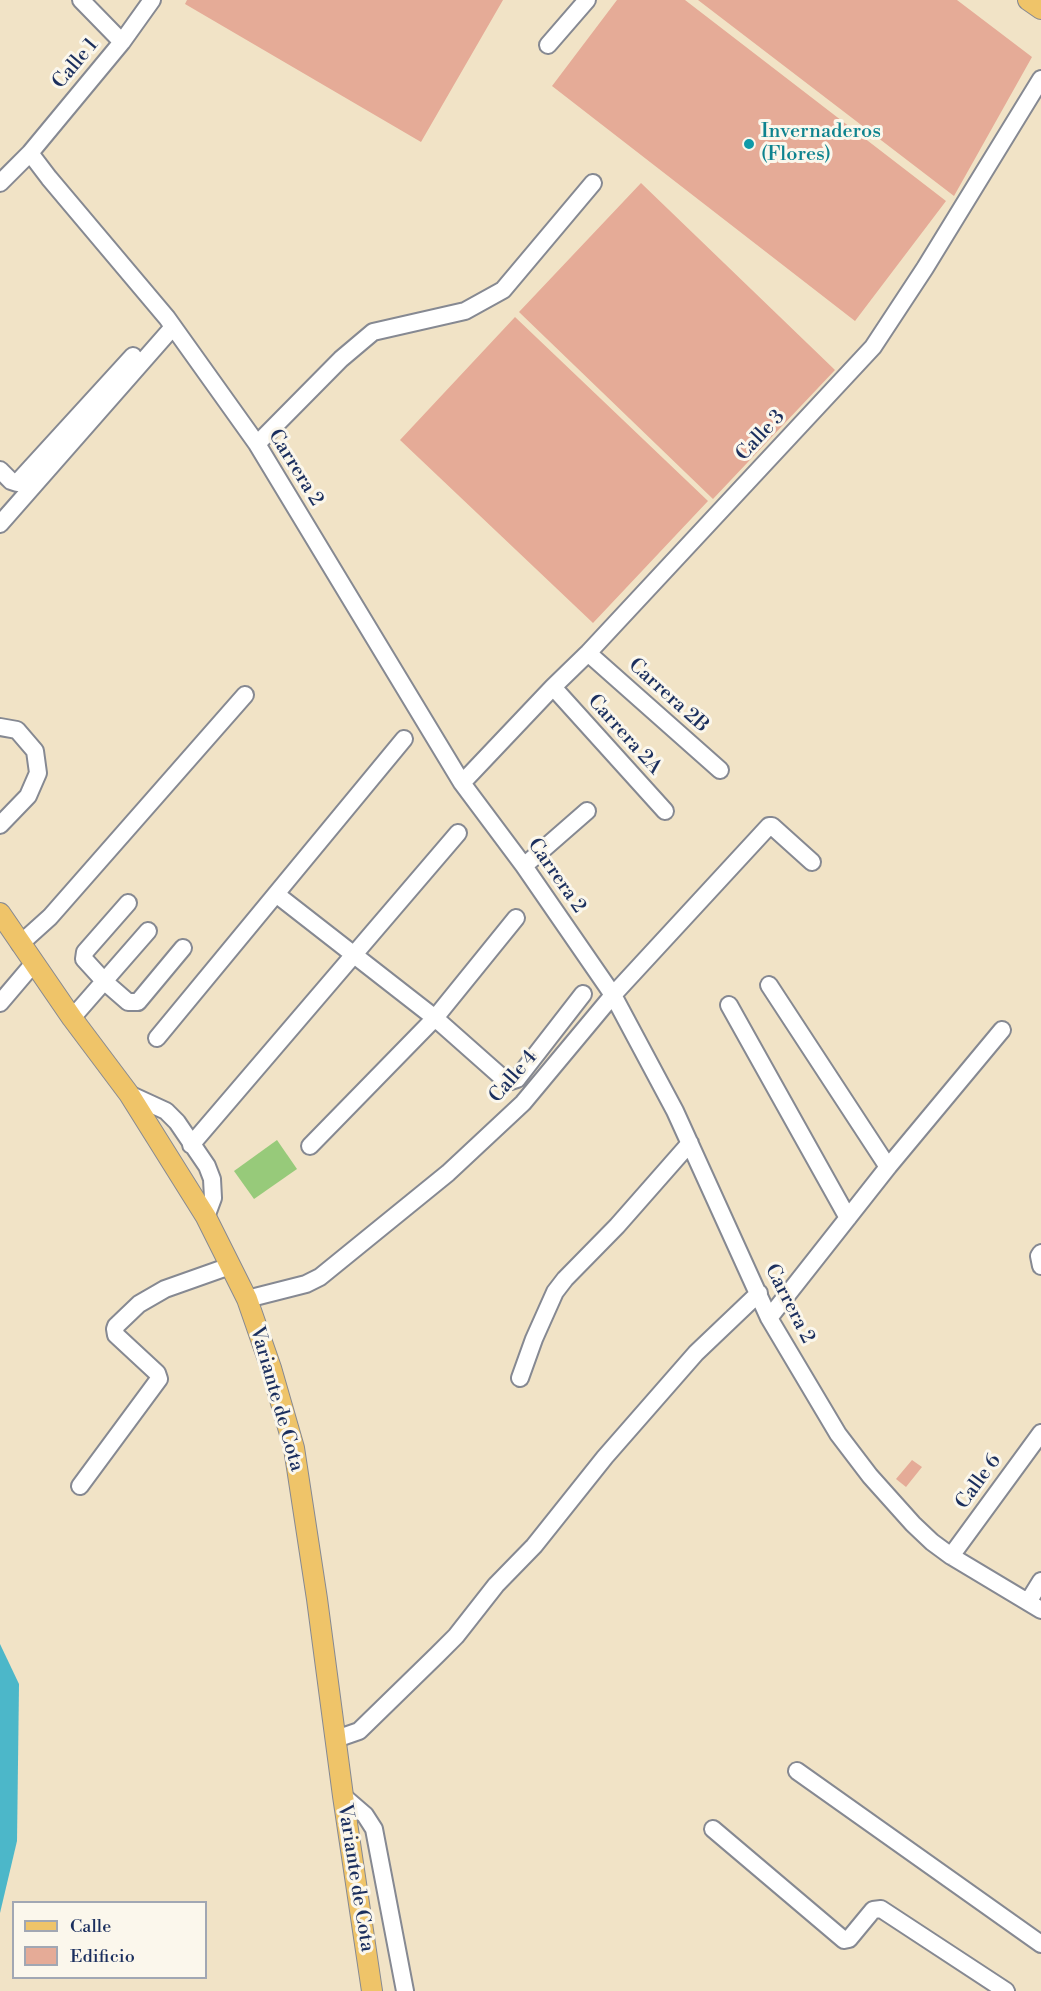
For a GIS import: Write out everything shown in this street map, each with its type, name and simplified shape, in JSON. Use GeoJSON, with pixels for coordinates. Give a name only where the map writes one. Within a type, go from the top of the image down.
{"type":"FeatureCollection","features":[{"type":"Feature","properties":{"kind":"main road"},"geometry":{"type":"LineString","coordinates":[[1028,0],[1041,9]]}},
{"type":"Feature","properties":{"kind":"main road","name":"Variante de Cota"},"geometry":{"type":"LineString","coordinates":[[0,913],[72,1018],[129,1094],[206,1217],[247,1299],[271,1368],[294,1449],[372,1991]]}},
{"type":"Feature","properties":{"kind":"street"},"geometry":{"type":"LineString","coordinates":[[81,0],[122,42]]}},
{"type":"Feature","properties":{"kind":"street","name":"Calle 1"},"geometry":{"type":"LineString","coordinates":[[1,181],[30,153],[122,42],[152,0]]}},
{"type":"Feature","properties":{"kind":"street"},"geometry":{"type":"LineString","coordinates":[[548,45],[587,0]]}},
{"type":"Feature","properties":{"kind":"street","name":"Calle 3"},"geometry":{"type":"LineString","coordinates":[[462,783],[588,653],[873,347],[925,268],[1041,78]]}},
{"type":"Feature","properties":{"kind":"street","name":"Carrera 2"},"geometry":{"type":"LineString","coordinates":[[30,153],[170,322],[257,444],[462,783],[524,866],[613,995],[675,1111],[770,1318],[844,1442],[870,1476],[932,1542],[951,1556],[1035,1606]]}},
{"type":"Feature","properties":{"kind":"street"},"geometry":{"type":"LineString","coordinates":[[257,444],[340,359],[374,332],[465,311],[503,291],[593,183]]}},
{"type":"Feature","properties":{"kind":"street"},"geometry":{"type":"LineString","coordinates":[[0,470],[16,483],[170,322]]}},
{"type":"Feature","properties":{"kind":"street"},"geometry":{"type":"LineString","coordinates":[[0,524],[170,322]]}},
{"type":"Feature","properties":{"kind":"street","name":"Carrera 2B"},"geometry":{"type":"LineString","coordinates":[[588,653],[720,770]]}},
{"type":"Feature","properties":{"kind":"street","name":"Carrera 2A"},"geometry":{"type":"LineString","coordinates":[[553,687],[665,811]]}},
{"type":"Feature","properties":{"kind":"street"},"geometry":{"type":"LineString","coordinates":[[20,944],[50,917],[245,695]]}},
{"type":"Feature","properties":{"kind":"street"},"geometry":{"type":"LineString","coordinates":[[0,727],[17,730],[35,751],[38,773],[28,796],[0,825]]}},
{"type":"Feature","properties":{"kind":"street"},"geometry":{"type":"LineString","coordinates":[[158,1038],[404,739]]}},
{"type":"Feature","properties":{"kind":"street"},"geometry":{"type":"LineString","coordinates":[[524,866],[587,811]]}},
{"type":"Feature","properties":{"kind":"street","name":"Calle 4"},"geometry":{"type":"LineString","coordinates":[[247,1299],[306,1284],[320,1277],[448,1173],[523,1102],[613,995],[769,826],[772,826],[812,862]]}},
{"type":"Feature","properties":{"kind":"street"},"geometry":{"type":"LineString","coordinates":[[191,1145],[458,833]]}},
{"type":"Feature","properties":{"kind":"street"},"geometry":{"type":"LineString","coordinates":[[276,894],[435,1018],[505,1080],[517,1079],[583,994]]}},
{"type":"Feature","properties":{"kind":"street"},"geometry":{"type":"LineString","coordinates":[[128,903],[85,952],[84,959],[128,1002],[138,1002],[183,948]]}},
{"type":"Feature","properties":{"kind":"street"},"geometry":{"type":"LineString","coordinates":[[310,1146],[435,1018],[516,918]]}},
{"type":"Feature","properties":{"kind":"street"},"geometry":{"type":"LineString","coordinates":[[72,1018],[148,930]]}},
{"type":"Feature","properties":{"kind":"street"},"geometry":{"type":"LineString","coordinates":[[0,1003],[34,963]]}},
{"type":"Feature","properties":{"kind":"street"},"geometry":{"type":"LineString","coordinates":[[769,985],[888,1167]]}},
{"type":"Feature","properties":{"kind":"street"},"geometry":{"type":"LineString","coordinates":[[729,1005],[848,1218]]}},
{"type":"Feature","properties":{"kind":"street"},"geometry":{"type":"LineString","coordinates":[[770,1318],[888,1167],[1002,1030]]}},
{"type":"Feature","properties":{"kind":"street"},"geometry":{"type":"LineString","coordinates":[[129,1094],[166,1111],[177,1122],[207,1166],[212,1179],[213,1198],[206,1217]]}},
{"type":"Feature","properties":{"kind":"street"},"geometry":{"type":"LineString","coordinates":[[520,1378],[534,1339],[555,1292],[564,1279],[617,1226],[690,1143]]}},
{"type":"Feature","properties":{"kind":"street"},"geometry":{"type":"LineString","coordinates":[[80,1486],[159,1379],[157,1373],[116,1335],[116,1326],[139,1304],[165,1288],[230,1266]]}},
{"type":"Feature","properties":{"kind":"street"},"geometry":{"type":"LineString","coordinates":[[336,1739],[359,1731],[444,1649],[496,1585],[534,1546],[604,1457],[696,1353],[759,1293]]}},
{"type":"Feature","properties":{"kind":"street","name":"Calle 6"},"geometry":{"type":"LineString","coordinates":[[951,1556],[1041,1433]]}},
{"type":"Feature","properties":{"kind":"street"},"geometry":{"type":"LineString","coordinates":[[1035,1606],[1041,1581]]}},
{"type":"Feature","properties":{"kind":"street"},"geometry":{"type":"LineString","coordinates":[[797,1772],[1041,1944]]}},
{"type":"Feature","properties":{"kind":"street"},"geometry":{"type":"LineString","coordinates":[[343,1796],[365,1815],[374,1829],[405,1991]]}},
{"type":"Feature","properties":{"kind":"street"},"geometry":{"type":"LineString","coordinates":[[713,1829],[844,1940],[849,1939],[873,1910],[881,1909],[1006,1991]]}},
{"type":"Feature","properties":{"kind":"green space"},"geometry":{"type":"Polygon","coordinates":[[[277,1140],[297,1169],[254,1199],[234,1171],[277,1140]]]}},
{"type":"Feature","properties":{"kind":"water"},"geometry":{"type":"Polygon","coordinates":[[[0,1644],[19,1684],[17,1841],[0,1913],[0,1644]]]}},
{"type":"Feature","properties":{"kind":"building"},"geometry":{"type":"Polygon","coordinates":[[[187,0],[503,0],[421,142],[185,4],[187,0]]]}},
{"type":"Feature","properties":{"kind":"building","name":"Invernaderos (Flores)"},"geometry":{"type":"Polygon","coordinates":[[[617,0],[685,0],[946,201],[855,321],[552,86],[617,0]]]}},
{"type":"Feature","properties":{"kind":"building"},"geometry":{"type":"Polygon","coordinates":[[[698,0],[957,0],[1032,57],[954,196],[698,0]]]}},
{"type":"Feature","properties":{"kind":"building"},"geometry":{"type":"Polygon","coordinates":[[[641,183],[835,370],[713,499],[519,312],[641,183]]]}},
{"type":"Feature","properties":{"kind":"building"},"geometry":{"type":"Polygon","coordinates":[[[515,317],[708,501],[593,623],[400,440],[515,317]]]}},
{"type":"Feature","properties":{"kind":"building"},"geometry":{"type":"Polygon","coordinates":[[[912,1460],[922,1467],[906,1487],[896,1479],[912,1460]]]}},
{"type":"Feature","properties":{"kind":"place","name":"Invernaderos (Flores)"},"geometry":{"type":"Point","coordinates":[749,144]}}]}
